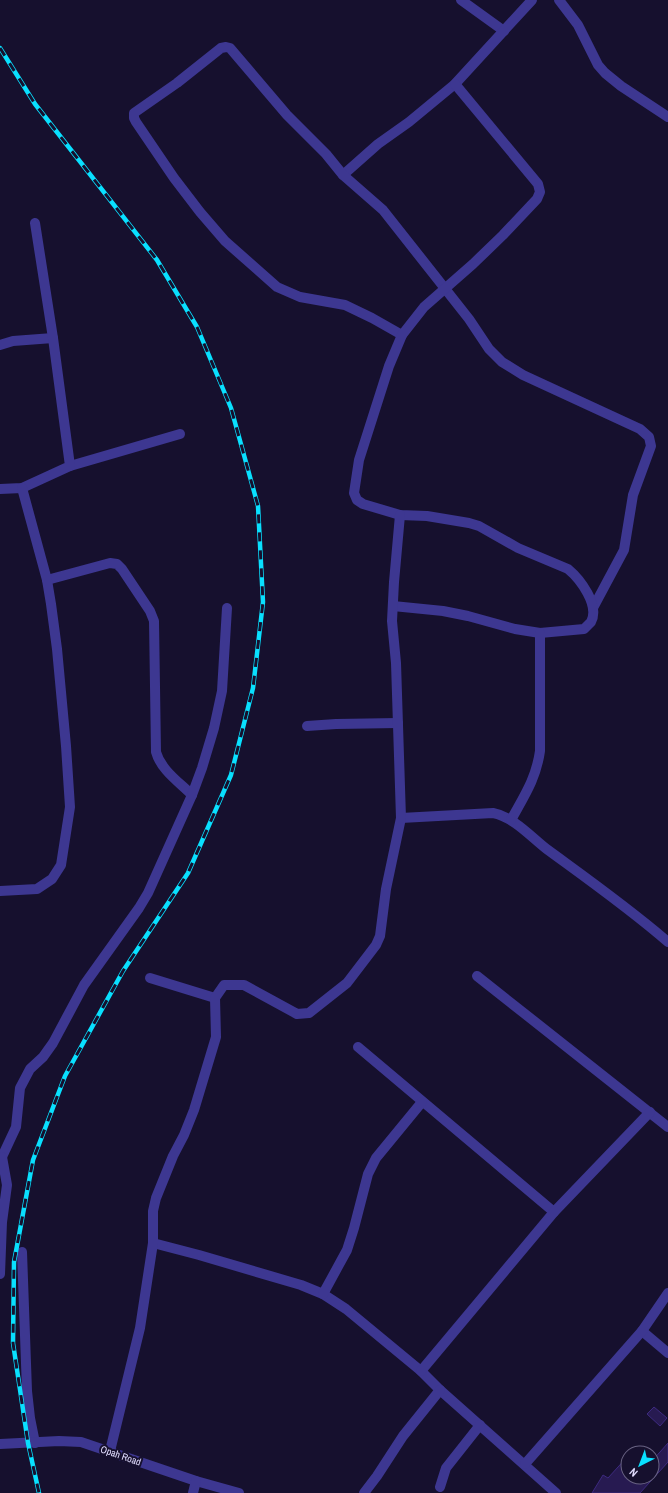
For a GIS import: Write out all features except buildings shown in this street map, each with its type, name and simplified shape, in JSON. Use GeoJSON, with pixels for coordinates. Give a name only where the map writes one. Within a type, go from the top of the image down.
{"type":"FeatureCollection","features":[{"type":"Feature","properties":{"kind":"street"},"geometry":{"type":"LineString","coordinates":[[461,0],[504,31]]}},
{"type":"Feature","properties":{"kind":"street"},"geometry":{"type":"LineString","coordinates":[[343,175],[378,144],[409,122],[456,84],[532,0]]}},
{"type":"Feature","properties":{"kind":"street"},"geometry":{"type":"LineString","coordinates":[[559,0],[578,25],[598,64],[605,73],[640,99],[668,117]]}},
{"type":"Feature","properties":{"kind":"street"},"geometry":{"type":"LineString","coordinates":[[393,606],[443,611],[468,616],[515,629],[540,633],[584,629],[591,622],[593,608],[624,550],[633,495],[651,446],[649,437],[640,429],[523,375],[502,362],[489,349],[469,319],[383,210],[343,175],[326,154],[287,115],[230,48],[221,48],[177,83],[134,113],[136,122],[174,178],[200,212],[225,241],[277,288],[300,297],[346,305],[402,335]]}},
{"type":"Feature","properties":{"kind":"street"},"geometry":{"type":"LineString","coordinates":[[456,84],[538,184],[540,192],[537,199],[503,235],[473,264],[424,307],[402,335],[389,366],[359,460],[354,492],[357,500],[363,504],[400,515],[427,516],[469,522],[518,548],[568,569],[581,582],[593,608]]}},
{"type":"Feature","properties":{"kind":"street"},"geometry":{"type":"LineString","coordinates":[[35,223],[53,338],[70,466]]}},
{"type":"Feature","properties":{"kind":"street"},"geometry":{"type":"LineString","coordinates":[[0,345],[12,341],[53,338]]}},
{"type":"Feature","properties":{"kind":"street"},"geometry":{"type":"LineString","coordinates":[[0,489],[22,488],[70,466],[180,434]]}},
{"type":"Feature","properties":{"kind":"street"},"geometry":{"type":"LineString","coordinates":[[0,891],[37,889],[52,879],[61,865],[70,807],[57,650],[47,580],[22,488]]}},
{"type":"Feature","properties":{"kind":"street"},"geometry":{"type":"LineString","coordinates":[[110,1451],[140,1328],[153,1243],[153,1211],[156,1198],[194,1110],[216,1037],[215,998],[224,985],[244,985],[297,1014],[309,1013],[347,983],[376,945],[380,936],[386,889],[401,818],[393,606],[400,515]]}},
{"type":"Feature","properties":{"kind":"street"},"geometry":{"type":"LineString","coordinates":[[47,580],[110,563],[117,564],[122,569],[150,611],[154,621],[156,752],[158,760],[192,795]]}},
{"type":"Feature","properties":{"kind":"street"},"geometry":{"type":"LineString","coordinates":[[0,1274],[2,1222],[7,1185],[1,1158],[16,1127],[20,1088],[30,1069],[43,1057],[53,1043],[84,985],[148,893],[192,795],[202,768],[222,691],[227,608]]}},
{"type":"Feature","properties":{"kind":"street"},"geometry":{"type":"LineString","coordinates":[[511,820],[532,782],[538,766],[540,751],[540,633]]}},
{"type":"Feature","properties":{"kind":"street"},"geometry":{"type":"LineString","coordinates":[[307,726],[398,723]]}},
{"type":"Feature","properties":{"kind":"street"},"geometry":{"type":"LineString","coordinates":[[401,818],[493,813],[501,815],[511,820],[646,923],[668,942]]}},
{"type":"Feature","properties":{"kind":"street"},"geometry":{"type":"LineString","coordinates":[[477,976],[668,1126]]}},
{"type":"Feature","properties":{"kind":"street"},"geometry":{"type":"LineString","coordinates":[[150,978],[215,998]]}},
{"type":"Feature","properties":{"kind":"street"},"geometry":{"type":"LineString","coordinates":[[358,1047],[554,1212]]}},
{"type":"Feature","properties":{"kind":"street"},"geometry":{"type":"LineString","coordinates":[[324,1294],[346,1250],[354,1228],[368,1174],[376,1158],[422,1102]]}},
{"type":"Feature","properties":{"kind":"street"},"geometry":{"type":"LineString","coordinates":[[421,1371],[554,1212],[650,1112]]}},
{"type":"Feature","properties":{"kind":"street"},"geometry":{"type":"LineString","coordinates":[[153,1243],[301,1285],[324,1294],[346,1309],[421,1371],[440,1390],[556,1493]]}},
{"type":"Feature","properties":{"kind":"street"},"geometry":{"type":"LineString","coordinates":[[22,1252],[27,1391],[35,1443]]}},
{"type":"Feature","properties":{"kind":"street"},"geometry":{"type":"LineString","coordinates":[[525,1464],[642,1331],[668,1294]]}},
{"type":"Feature","properties":{"kind":"street"},"geometry":{"type":"LineString","coordinates":[[642,1331],[668,1353]]}},
{"type":"Feature","properties":{"kind":"street"},"geometry":{"type":"LineString","coordinates":[[364,1493],[403,1436],[440,1390]]}},
{"type":"Feature","properties":{"kind":"street"},"geometry":{"type":"LineString","coordinates":[[440,1487],[446,1468],[480,1425]]}},
{"type":"Feature","properties":{"kind":"street","name":"Opah Road"},"geometry":{"type":"LineString","coordinates":[[0,1444],[81,1442],[239,1493]]}},
{"type":"Feature","properties":{"kind":"street"},"geometry":{"type":"LineString","coordinates":[[193,1493],[196,1480]]}},
{"type":"Feature","properties":{"kind":"railway"},"geometry":{"type":"LineString","coordinates":[[0,48],[35,104],[157,260],[197,327],[231,408],[258,506],[263,602],[253,688],[231,775],[188,873],[123,971],[65,1076],[33,1160],[14,1262],[13,1343],[28,1443],[39,1493]]}}]}
